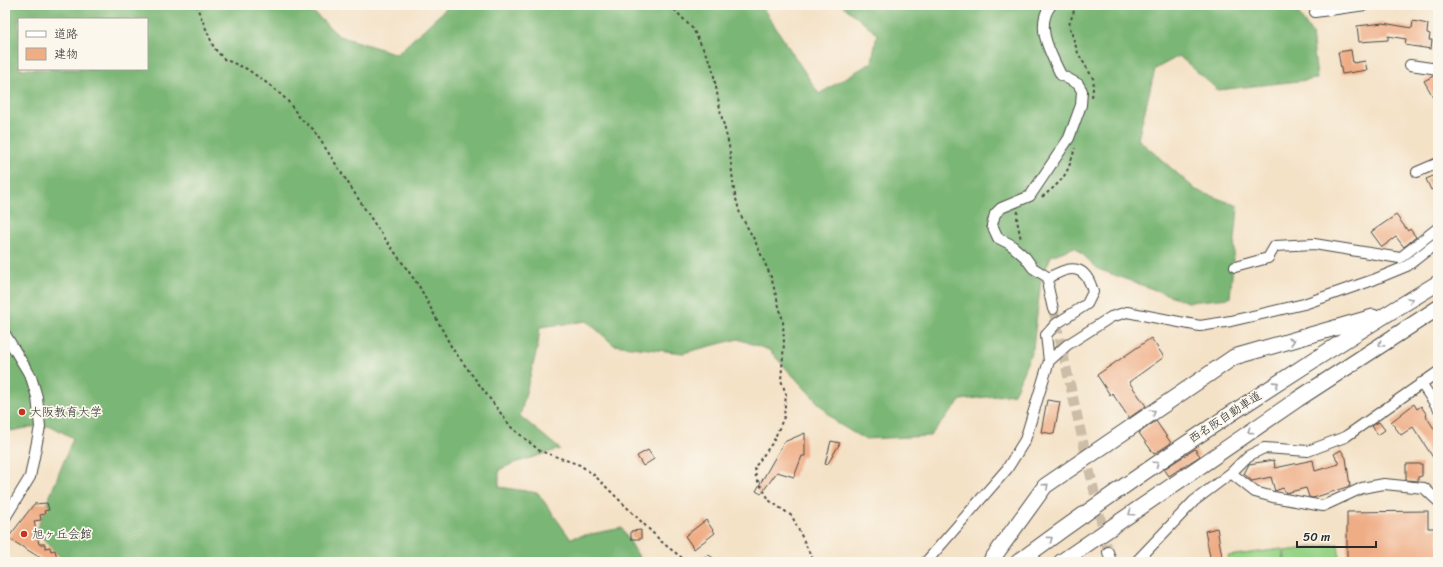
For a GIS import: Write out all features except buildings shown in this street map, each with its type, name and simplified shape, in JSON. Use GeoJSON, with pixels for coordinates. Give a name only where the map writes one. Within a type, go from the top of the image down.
{"type":"FeatureCollection","features":[{"type":"Feature","properties":{"kind":"highway","name":"西名阪自動車道"},"geometry":{"type":"LineString","coordinates":[[1018,562],[1174,451],[1278,382],[1438,283]]}},
{"type":"Feature","properties":{"kind":"highway","name":"西名阪自動車道"},"geometry":{"type":"LineString","coordinates":[[1061,562],[1298,399],[1438,308]]}},
{"type":"Feature","properties":{"kind":"highway"},"geometry":{"type":"LineString","coordinates":[[990,562],[1045,486],[1234,357],[1390,312]]}},
{"type":"Feature","properties":{"kind":"street"},"geometry":{"type":"LineString","coordinates":[[1050,278],[1032,268],[1025,257],[1010,244],[998,238],[992,225],[994,214],[1001,208],[1030,196],[1069,138],[1081,105],[1082,91],[1078,84],[1061,75],[1044,33],[1044,15],[1051,5]]}},
{"type":"Feature","properties":{"kind":"street"},"geometry":{"type":"LineString","coordinates":[[1315,12],[1366,5]]}},
{"type":"Feature","properties":{"kind":"street"},"geometry":{"type":"LineString","coordinates":[[1410,65],[1438,69]]}},
{"type":"Feature","properties":{"kind":"street"},"geometry":{"type":"LineString","coordinates":[[1417,172],[1438,163]]}},
{"type":"Feature","properties":{"kind":"street"},"geometry":{"type":"LineString","coordinates":[[1235,267],[1268,258],[1275,246],[1314,244],[1400,258],[1438,228]]}},
{"type":"Feature","properties":{"kind":"street"},"geometry":{"type":"LineString","coordinates":[[1049,361],[1067,345],[1111,317],[1127,312],[1200,326],[1231,321],[1304,304],[1373,280],[1407,266],[1438,242]]}},
{"type":"Feature","properties":{"kind":"street"},"geometry":{"type":"LineString","coordinates":[[926,562],[1007,469],[1025,440],[1049,361],[1046,335],[1056,324],[1087,304],[1093,292],[1089,278],[1081,271],[1074,269],[1062,270],[1050,278],[1048,287],[1053,309]]}},
{"type":"Feature","properties":{"kind":"street"},"geometry":{"type":"LineString","coordinates":[[5,334],[31,377],[37,397],[40,427],[30,477],[5,518]]}},
{"type":"Feature","properties":{"kind":"street"},"geometry":{"type":"LineString","coordinates":[[1136,562],[1194,501],[1231,473],[1248,456],[1264,448],[1308,451],[1345,437],[1438,372]]}},
{"type":"Feature","properties":{"kind":"street"},"geometry":{"type":"LineString","coordinates":[[1422,383],[1438,408]]}},
{"type":"Feature","properties":{"kind":"street"},"geometry":{"type":"LineString","coordinates":[[1231,473],[1255,492],[1272,497],[1323,506],[1362,488],[1384,484],[1424,488],[1438,501]]}},
{"type":"Feature","properties":{"kind":"street"},"geometry":{"type":"LineString","coordinates":[[1108,552],[1111,562]]}},
{"type":"Feature","properties":{"kind":"path"},"geometry":{"type":"LineString","coordinates":[[196,5],[214,48],[224,59],[247,69],[271,86],[287,100],[300,118],[313,129],[378,229],[419,286],[452,348],[511,426],[540,451],[580,465],[594,475],[664,544],[681,557],[708,562]]}},
{"type":"Feature","properties":{"kind":"path"},"geometry":{"type":"LineString","coordinates":[[670,5],[693,29],[712,66],[721,114],[729,145],[734,191],[740,214],[771,277],[783,320],[784,344],[781,380],[786,394],[784,417],[774,442],[755,467],[756,478],[770,501],[792,516],[814,562]]}},
{"type":"Feature","properties":{"kind":"green space"},"geometry":{"type":"Polygon","coordinates":[[[5,5],[306,5],[339,36],[397,54],[450,5],[761,5],[819,94],[872,62],[877,34],[842,5],[1293,5],[1312,34],[1317,79],[1218,90],[1179,56],[1155,69],[1138,139],[1196,190],[1238,206],[1230,298],[1188,302],[1098,269],[1075,247],[1051,256],[1041,280],[1033,348],[1014,394],[961,400],[930,436],[864,439],[837,423],[769,350],[738,339],[683,353],[614,345],[587,321],[540,327],[538,345],[520,416],[560,449],[514,463],[499,470],[499,487],[538,493],[570,538],[622,528],[642,562],[65,562],[36,531],[73,438],[51,426],[32,427],[10,431],[5,394],[5,5]]]}},
{"type":"Feature","properties":{"kind":"green space"},"geometry":{"type":"Polygon","coordinates":[[[1338,544],[1340,562],[1285,562],[1284,551],[1338,544]]]}},
{"type":"Feature","properties":{"kind":"green space"},"geometry":{"type":"Polygon","coordinates":[[[1282,549],[1284,562],[1229,562],[1228,556],[1282,549]]]}},
{"type":"Feature","properties":{"kind":"tunnel"},"geometry":{"type":"LineString","coordinates":[[1053,309],[1108,552]]}},
{"type":"Feature","properties":{"kind":"place","name":"大阪教育大学"},"geometry":{"type":"Point","coordinates":[22,412]}},
{"type":"Feature","properties":{"kind":"place","name":"旭ヶ丘会館"},"geometry":{"type":"Point","coordinates":[24,534]}}]}
